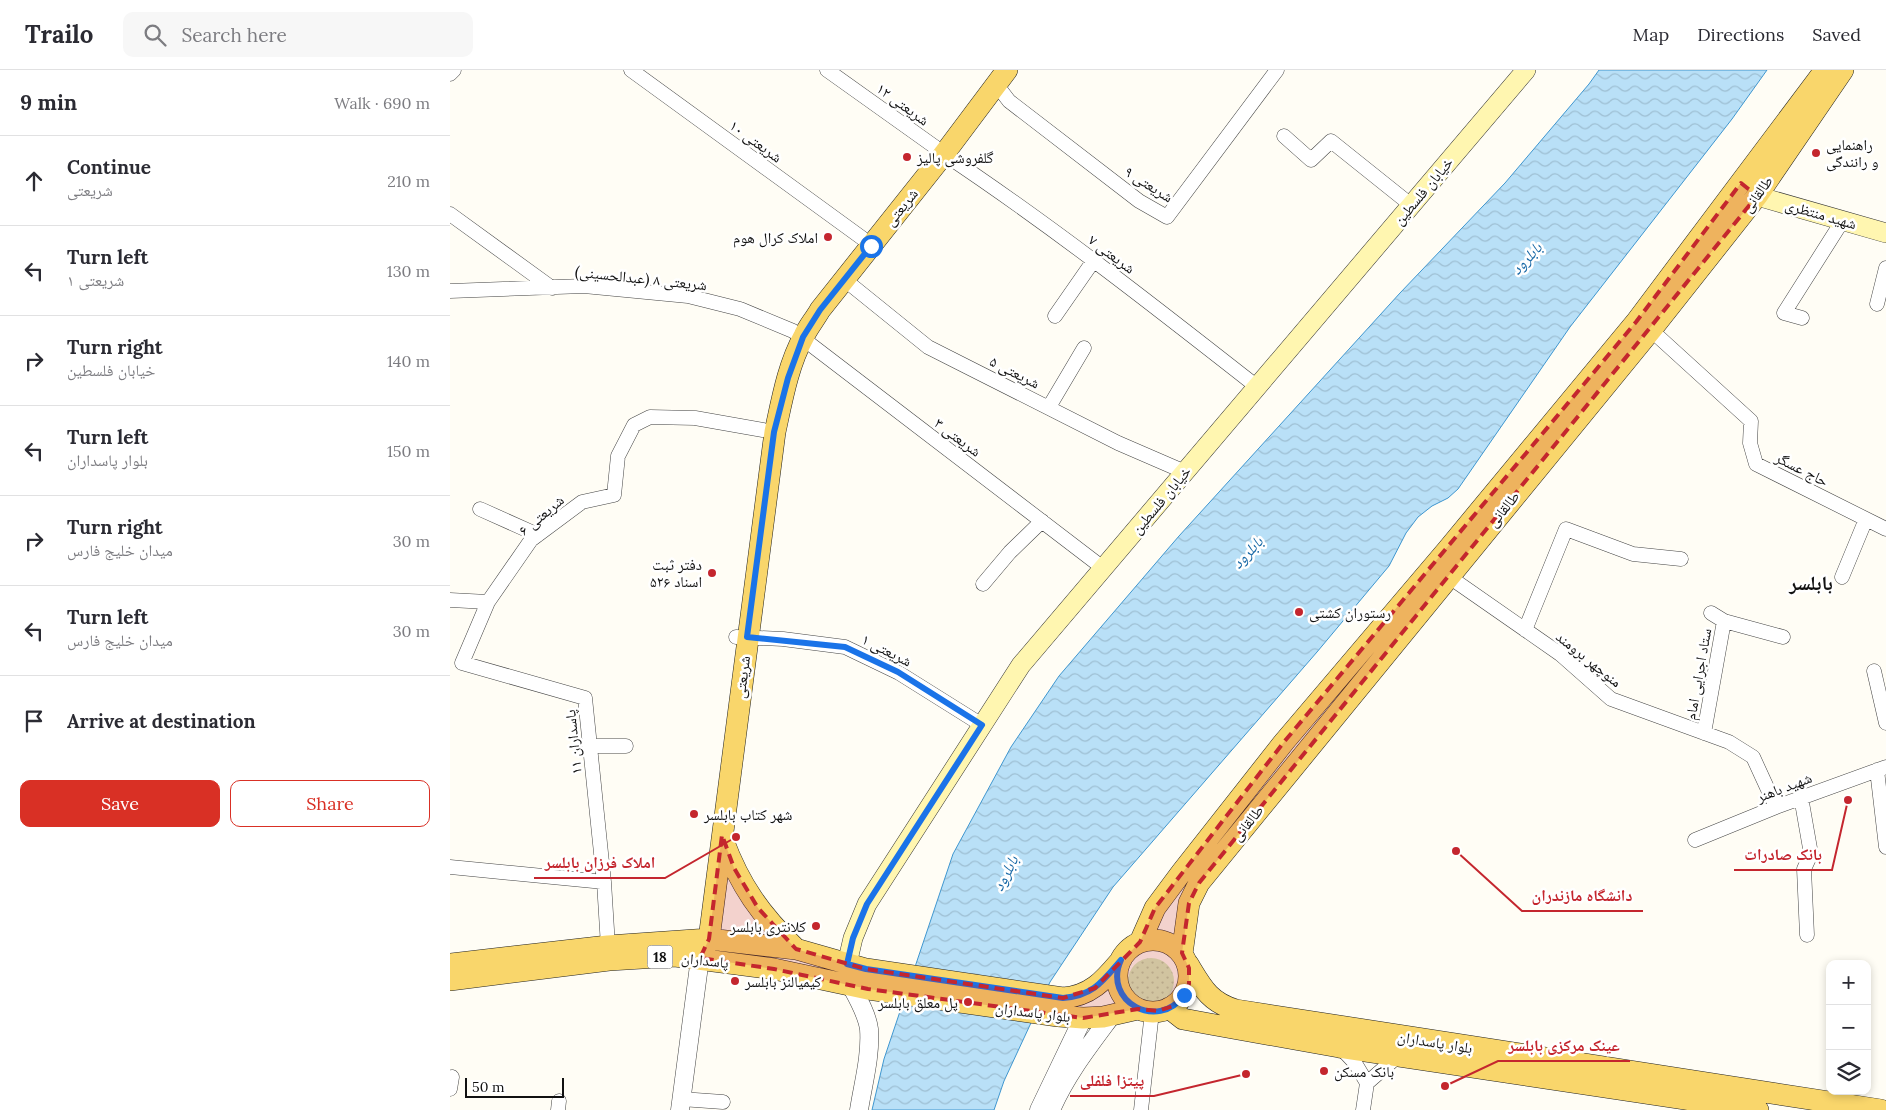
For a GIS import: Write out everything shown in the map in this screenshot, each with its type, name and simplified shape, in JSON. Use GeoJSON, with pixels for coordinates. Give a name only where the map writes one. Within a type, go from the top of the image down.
{"type":"FeatureCollection","features":[{"type":"Feature","properties":{"kind":"main road","name":"خیابان فلسطین"},"geometry":{"type":"LineString","coordinates":[[858,977],[853,938],[867,904],[1021,665],[1526,70]]}},
{"type":"Feature","properties":{"kind":"main road","name":"طالقانی"},"geometry":{"type":"LineString","coordinates":[[1185,959],[1186,916],[1189,903],[1199,883],[1651,330],[1749,189],[1825,70]]}},
{"type":"Feature","properties":{"kind":"main road","name":"طالقانی"},"geometry":{"type":"LineString","coordinates":[[1140,942],[1156,908],[1284,742],[1749,189],[1844,70]]}},
{"type":"Feature","properties":{"kind":"main road","name":"شریعتی"},"geometry":{"type":"LineString","coordinates":[[702,945],[722,835],[763,430],[772,389],[811,303],[862,238],[939,150],[999,75]]}},
{"type":"Feature","properties":{"kind":"main road","name":"شریعتی"},"geometry":{"type":"LineString","coordinates":[[702,945],[742,637],[774,432],[798,335],[845,280],[939,150]]}},
{"type":"Feature","properties":{"kind":"main road","name":"شهید منتظری"},"geometry":{"type":"LineString","coordinates":[[1749,189],[1886,233]]}},
{"type":"Feature","properties":{"kind":"main road"},"geometry":{"type":"LineString","coordinates":[[722,835],[734,868],[758,908],[773,927],[796,949]]}},
{"type":"Feature","properties":{"kind":"main road"},"geometry":{"type":"LineString","coordinates":[[1156,908],[1157,914],[1166,919],[1177,920],[1186,916]]}},
{"type":"Feature","properties":{"kind":"main road"},"geometry":{"type":"LineString","coordinates":[[1163,941],[1173,946],[1185,959],[1190,976],[1188,988],[1179,1001],[1153,1010],[1126,999],[1119,986],[1117,974],[1121,960],[1130,948],[1140,942],[1163,941]]}},
{"type":"Feature","properties":{"kind":"main road","name":"پاسداران"},"geometry":{"type":"LineString","coordinates":[[450,980],[609,960],[675,956],[702,945],[774,969],[858,977]]}},
{"type":"Feature","properties":{"kind":"main road","name":"پاسداران"},"geometry":{"type":"LineString","coordinates":[[450,964],[608,946],[702,945],[796,949],[858,977]]}},
{"type":"Feature","properties":{"kind":"main road","name":"بلوار پاسداران"},"geometry":{"type":"LineString","coordinates":[[1185,959],[1203,989],[1212,999],[1223,1006],[1236,1010],[1881,1110]]}},
{"type":"Feature","properties":{"kind":"main road","name":"بلوار پاسداران"},"geometry":{"type":"LineString","coordinates":[[1060,1007],[1074,997],[1095,988],[1121,960]]}},
{"type":"Feature","properties":{"kind":"main road","name":"بلوار پاسداران"},"geometry":{"type":"LineString","coordinates":[[858,977],[1060,1007],[1083,1018],[1153,1010],[1191,1021],[1339,1047],[1751,1110]]}},
{"type":"Feature","properties":{"kind":"street"},"geometry":{"type":"LineString","coordinates":[[450,74],[454,70]]}},
{"type":"Feature","properties":{"kind":"street","name":"شریعتی ۱۰"},"geometry":{"type":"LineString","coordinates":[[631,70],[862,238]]}},
{"type":"Feature","properties":{"kind":"street","name":"شریعتی ۱۲"},"geometry":{"type":"LineString","coordinates":[[827,70],[939,150]]}},
{"type":"Feature","properties":{"kind":"street","name":"شریعتی ۹"},"geometry":{"type":"LineString","coordinates":[[999,75],[1009,101],[1139,201],[1167,217],[1278,70]]}},
{"type":"Feature","properties":{"kind":"street"},"geometry":{"type":"LineString","coordinates":[[1284,136],[1311,160],[1331,141],[1411,205]]}},
{"type":"Feature","properties":{"kind":"street","name":"شریعتی ۷"},"geometry":{"type":"LineString","coordinates":[[939,150],[1005,194],[1094,260],[1256,386]]}},
{"type":"Feature","properties":{"kind":"street"},"geometry":{"type":"LineString","coordinates":[[450,214],[552,288]]}},
{"type":"Feature","properties":{"kind":"street"},"geometry":{"type":"LineString","coordinates":[[1802,318],[1784,313],[1843,220]]}},
{"type":"Feature","properties":{"kind":"street"},"geometry":{"type":"LineString","coordinates":[[1055,316],[1094,260]]}},
{"type":"Feature","properties":{"kind":"street"},"geometry":{"type":"LineString","coordinates":[[1877,304],[1886,268]]}},
{"type":"Feature","properties":{"kind":"street","name":"شریعتی ۵"},"geometry":{"type":"LineString","coordinates":[[845,280],[928,347],[1118,443],[1185,472]]}},
{"type":"Feature","properties":{"kind":"street","name":"شریعتی ۸ (عبدالحسینی)"},"geometry":{"type":"LineString","coordinates":[[450,291],[584,286],[688,296],[740,309],[798,335]]}},
{"type":"Feature","properties":{"kind":"street","name":"حاج عسگر"},"geometry":{"type":"LineString","coordinates":[[1651,330],[1751,421],[1750,443],[1756,464],[1886,528]]}},
{"type":"Feature","properties":{"kind":"street","name":"شریعتی ۳"},"geometry":{"type":"LineString","coordinates":[[798,335],[1103,568]]}},
{"type":"Feature","properties":{"kind":"street"},"geometry":{"type":"LineString","coordinates":[[1049,407],[1084,348]]}},
{"type":"Feature","properties":{"kind":"street","name":"شریعتی ۶"},"geometry":{"type":"LineString","coordinates":[[488,602],[531,540],[582,502],[614,495],[618,456],[634,425],[650,417],[695,418],[763,430]]}},
{"type":"Feature","properties":{"kind":"street"},"geometry":{"type":"LineString","coordinates":[[480,509],[538,535]]}},
{"type":"Feature","properties":{"kind":"street"},"geometry":{"type":"LineString","coordinates":[[1842,576],[1866,519]]}},
{"type":"Feature","properties":{"kind":"street"},"geometry":{"type":"LineString","coordinates":[[983,584],[1010,552],[1042,521]]}},
{"type":"Feature","properties":{"kind":"street"},"geometry":{"type":"LineString","coordinates":[[1525,630],[1566,529],[1633,554],[1681,559]]}},
{"type":"Feature","properties":{"kind":"street","name":"منوچهر برومند"},"geometry":{"type":"LineString","coordinates":[[1448,576],[1560,654],[1610,699],[1729,742],[1753,757],[1776,807]]}},
{"type":"Feature","properties":{"kind":"street"},"geometry":{"type":"LineString","coordinates":[[450,600],[488,602]]}},
{"type":"Feature","properties":{"kind":"street","name":"پاسداران ۱۱"},"geometry":{"type":"LineString","coordinates":[[488,602],[462,663],[585,698],[604,882],[608,946]]}},
{"type":"Feature","properties":{"kind":"street"},"geometry":{"type":"LineString","coordinates":[[1711,613],[1724,621],[1782,637]]}},
{"type":"Feature","properties":{"kind":"street","name":"ستاد اجرایی امام"},"geometry":{"type":"LineString","coordinates":[[1704,733],[1724,621]]}},
{"type":"Feature","properties":{"kind":"street","name":"شریعتی ۱"},"geometry":{"type":"LineString","coordinates":[[742,637],[845,647],[898,672],[982,725]]}},
{"type":"Feature","properties":{"kind":"street"},"geometry":{"type":"LineString","coordinates":[[1874,671],[1886,722]]}},
{"type":"Feature","properties":{"kind":"street"},"geometry":{"type":"LineString","coordinates":[[589,746],[626,746]]}},
{"type":"Feature","properties":{"kind":"street"},"geometry":{"type":"LineString","coordinates":[[1881,768],[1886,847]]}},
{"type":"Feature","properties":{"kind":"street","name":"شهید باهنر"},"geometry":{"type":"LineString","coordinates":[[1694,840],[1801,797],[1881,768]]}},
{"type":"Feature","properties":{"kind":"street"},"geometry":{"type":"LineString","coordinates":[[1801,797],[1811,854],[1804,869],[1807,935]]}},
{"type":"Feature","properties":{"kind":"street"},"geometry":{"type":"LineString","coordinates":[[450,867],[604,882]]}},
{"type":"Feature","properties":{"kind":"street"},"geometry":{"type":"LineString","coordinates":[[702,945],[680,1104],[723,1102]]}},
{"type":"Feature","properties":{"kind":"street"},"geometry":{"type":"LineString","coordinates":[[858,977],[862,1008],[869,1028],[868,1052],[858,1110]]}},
{"type":"Feature","properties":{"kind":"street"},"geometry":{"type":"LineString","coordinates":[[1141,1110],[1153,1010]]}},
{"type":"Feature","properties":{"kind":"street"},"geometry":{"type":"LineString","coordinates":[[1051,1110],[1060,1089],[1075,1064],[1112,1015]]}},
{"type":"Feature","properties":{"kind":"street"},"geometry":{"type":"LineString","coordinates":[[1039,1110],[1083,1018]]}},
{"type":"Feature","properties":{"kind":"street"},"geometry":{"type":"LineString","coordinates":[[1339,1047],[1355,1063],[1367,1083],[1363,1110]]}},
{"type":"Feature","properties":{"kind":"street"},"geometry":{"type":"LineString","coordinates":[[1367,1083],[1398,1056]]}},
{"type":"Feature","properties":{"kind":"highlighted area"},"geometry":{"type":"Polygon","coordinates":[[[1741,183],[1757,196],[1199,883],[1189,903],[1182,953],[1189,968],[1189,984],[1173,1006],[1158,1011],[1138,1009],[1083,1018],[868,989],[774,969],[700,958],[709,939],[722,835],[734,868],[758,908],[796,949],[866,969],[1063,998],[1095,988],[1140,942],[1155,908],[1284,742],[1636,322],[1741,183]]]}},
{"type":"Feature","properties":{"kind":"green space"},"geometry":{"type":"Polygon","coordinates":[[[1156,958],[1168,964],[1173,972],[1173,990],[1168,998],[1160,1003],[1146,1004],[1134,998],[1129,990],[1128,976],[1134,964],[1142,959],[1156,958]]]}},
{"type":"Feature","properties":{"kind":"water","name":"بابلرود"},"geometry":{"type":"Polygon","coordinates":[[[1599,70],[1767,70],[1732,119],[1570,327],[1458,489],[1448,498],[1432,506],[1418,517],[1406,533],[1389,566],[1113,887],[1050,982],[1004,1081],[994,1110],[872,1110],[884,1059],[953,854],[1011,747],[1059,676],[1179,536],[1400,293],[1505,183],[1599,70]]]}},
{"type":"Feature","properties":{"kind":"place","name":"راهنمایی و رانندگی"},"geometry":{"type":"Point","coordinates":[1816,153]}},
{"type":"Feature","properties":{"kind":"place","name":"گلفروشی پالیز"},"geometry":{"type":"Point","coordinates":[907,157]}},
{"type":"Feature","properties":{"kind":"place","name":"املاک کرال هوم"},"geometry":{"type":"Point","coordinates":[828,237]}},
{"type":"Feature","properties":{"kind":"place","name":"دفتر ثبت اسناد ۵۲۶"},"geometry":{"type":"Point","coordinates":[712,573]}},
{"type":"Feature","properties":{"kind":"place","name":"رستوران کشتی"},"geometry":{"type":"Point","coordinates":[1299,612]}},
{"type":"Feature","properties":{"kind":"place","name":"بانک صادرات"},"geometry":{"type":"Point","coordinates":[1848,800]}},
{"type":"Feature","properties":{"kind":"place","name":"شهر کتاب بابلسر"},"geometry":{"type":"Point","coordinates":[694,814]}},
{"type":"Feature","properties":{"kind":"place","name":"املاک فرزان بابلسر"},"geometry":{"type":"Point","coordinates":[736,837]}},
{"type":"Feature","properties":{"kind":"place","name":"دانشگاه مازندران"},"geometry":{"type":"Point","coordinates":[1456,851]}},
{"type":"Feature","properties":{"kind":"place","name":"کلانتری بابلسر"},"geometry":{"type":"Point","coordinates":[816,926]}},
{"type":"Feature","properties":{"kind":"place","name":"کیمیالنز بابلسر"},"geometry":{"type":"Point","coordinates":[735,981]}},
{"type":"Feature","properties":{"kind":"place","name":"پل معلق بابلسر"},"geometry":{"type":"Point","coordinates":[968,1002]}},
{"type":"Feature","properties":{"kind":"place","name":"بانک مسکن"},"geometry":{"type":"Point","coordinates":[1324,1071]}},
{"type":"Feature","properties":{"kind":"place","name":"پیتزا فلفلی"},"geometry":{"type":"Point","coordinates":[1246,1074]}},
{"type":"Feature","properties":{"kind":"place","name":"عینک مرکزی بابلسر"},"geometry":{"type":"Point","coordinates":[1445,1086]}},
{"type":"Feature","properties":{"kind":"district","name":"بابلسر"},"geometry":{"type":"Point","coordinates":[1811,582]}},
{"type":"Feature","properties":{"kind":"route"},"geometry":{"type":"LineString","coordinates":[[871,246],[820,310],[803,337],[788,378],[774,432],[747,637],[845,647],[898,672],[982,725],[867,904],[853,938],[847,964],[866,969],[1063,998],[1074,997],[1095,988],[1121,960],[1117,974],[1119,986],[1126,999],[1135,1007],[1150,1012],[1162,1011],[1176,1004],[1184,995]]}}]}
